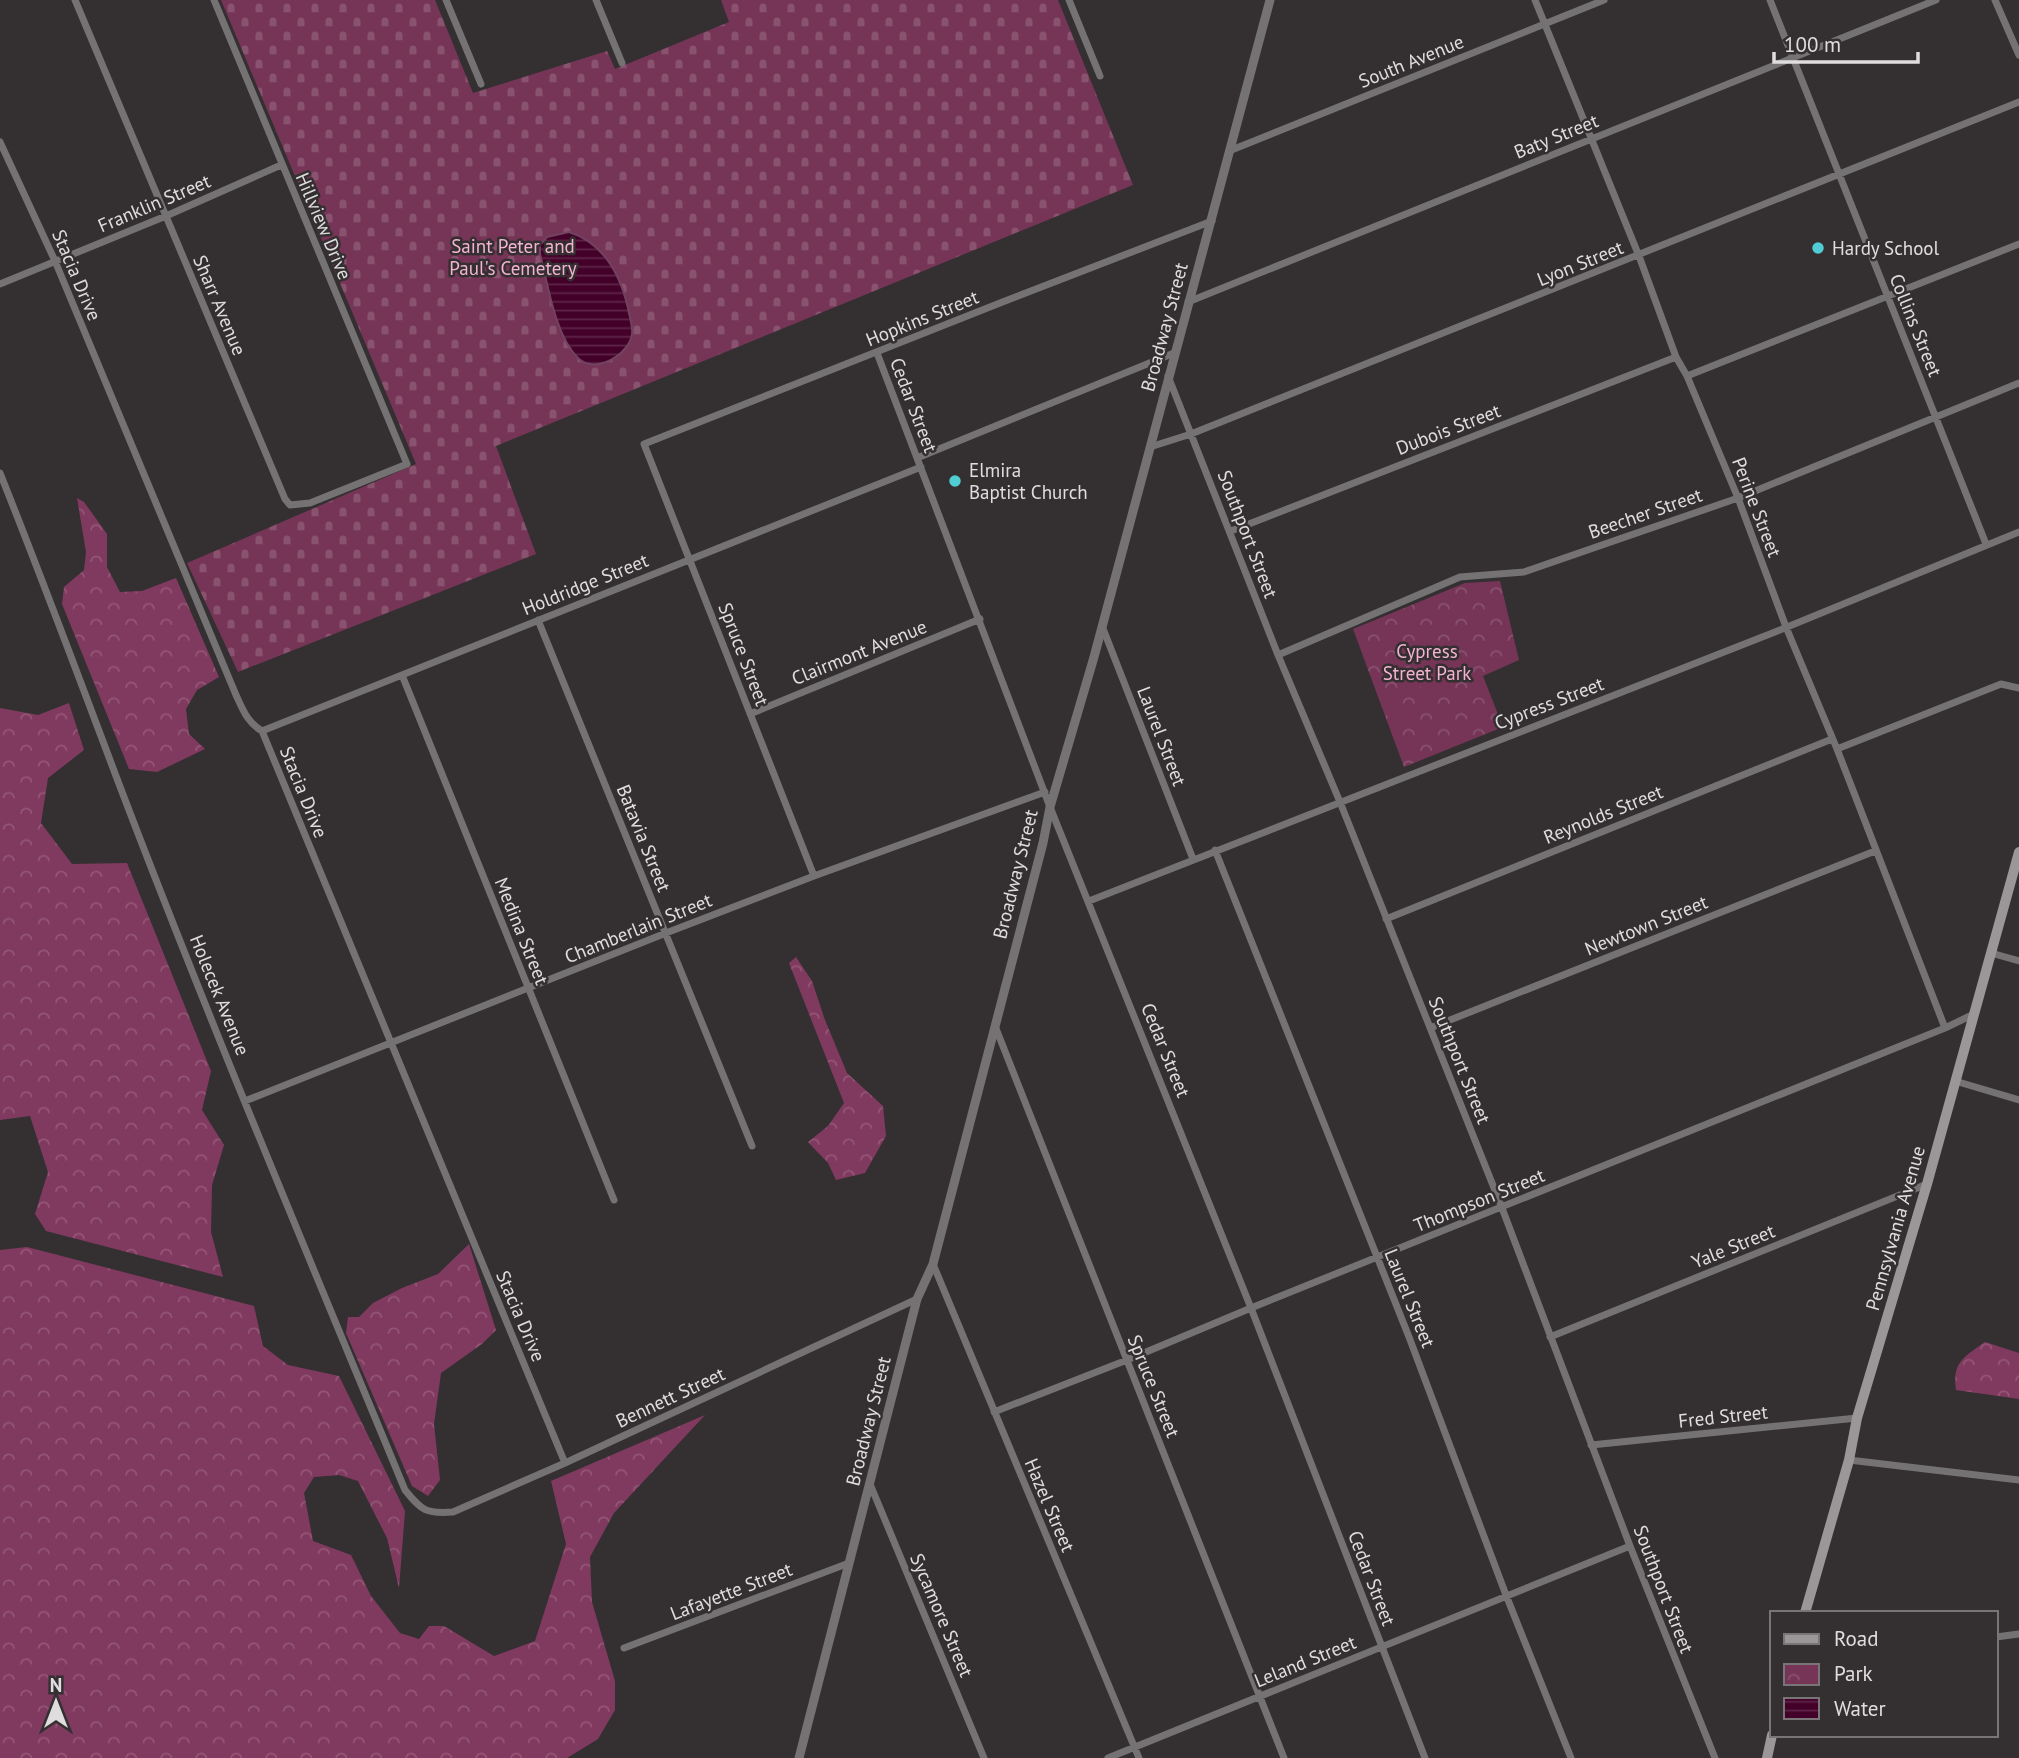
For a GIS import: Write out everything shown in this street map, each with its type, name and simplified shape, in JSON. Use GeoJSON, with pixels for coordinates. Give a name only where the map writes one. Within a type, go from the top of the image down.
{"type":"FeatureCollection","features":[{"type":"Feature","properties":{"kind":"main road","name":"Pennsylvania Avenue"},"geometry":{"type":"LineString","coordinates":[[1806,1611],[1849,1460],[1857,1418],[1927,1184],[2019,852]]}},
{"type":"Feature","properties":{"kind":"main road"},"geometry":{"type":"LineString","coordinates":[[1766,1758],[1771,1737]]}},
{"type":"Feature","properties":{"kind":"street","name":"Sharr Avenue"},"geometry":{"type":"LineString","coordinates":[[75,0],[285,499],[290,505],[310,503],[407,464]]}},
{"type":"Feature","properties":{"kind":"street","name":"Hillview Drive"},"geometry":{"type":"LineString","coordinates":[[214,0],[407,464]]}},
{"type":"Feature","properties":{"kind":"street"},"geometry":{"type":"LineString","coordinates":[[446,0],[481,84]]}},
{"type":"Feature","properties":{"kind":"street"},"geometry":{"type":"LineString","coordinates":[[596,0],[622,63]]}},
{"type":"Feature","properties":{"kind":"street"},"geometry":{"type":"LineString","coordinates":[[1070,0],[1100,76]]}},
{"type":"Feature","properties":{"kind":"street","name":"Broadway Street"},"geometry":{"type":"LineString","coordinates":[[799,1758],[917,1299],[933,1264],[1050,807],[1102,625],[1270,0]]}},
{"type":"Feature","properties":{"kind":"street","name":"Perine Street"},"geometry":{"type":"LineString","coordinates":[[1535,0],[1639,256],[1676,357],[1687,376],[1738,498],[1786,627],[1945,1028]]}},
{"type":"Feature","properties":{"kind":"street","name":"South Avenue"},"geometry":{"type":"LineString","coordinates":[[1229,152],[1604,0]]}},
{"type":"Feature","properties":{"kind":"street","name":"Collins Street"},"geometry":{"type":"LineString","coordinates":[[1770,0],[1986,544]]}},
{"type":"Feature","properties":{"kind":"street","name":"Baty Street"},"geometry":{"type":"LineString","coordinates":[[1188,302],[1936,0]]}},
{"type":"Feature","properties":{"kind":"street"},"geometry":{"type":"LineString","coordinates":[[1995,0],[2019,55]]}},
{"type":"Feature","properties":{"kind":"street","name":"Lyon Street"},"geometry":{"type":"LineString","coordinates":[[1150,447],[1191,434],[2019,102]]}},
{"type":"Feature","properties":{"kind":"street","name":"Stacia Drive"},"geometry":{"type":"LineString","coordinates":[[0,142],[55,261],[236,695],[247,719],[262,731],[565,1463]]}},
{"type":"Feature","properties":{"kind":"street","name":"Franklin Street"},"geometry":{"type":"LineString","coordinates":[[0,284],[166,216],[281,165]]}},
{"type":"Feature","properties":{"kind":"street","name":"Hopkins Street"},"geometry":{"type":"LineString","coordinates":[[645,444],[1212,221]]}},
{"type":"Feature","properties":{"kind":"street"},"geometry":{"type":"LineString","coordinates":[[1687,376],[2019,244]]}},
{"type":"Feature","properties":{"kind":"street","name":"Cedar Street"},"geometry":{"type":"LineString","coordinates":[[877,353],[1050,807],[1251,1307],[1425,1758]]}},
{"type":"Feature","properties":{"kind":"street"},"geometry":{"type":"LineString","coordinates":[[917,458],[1174,353]]}},
{"type":"Feature","properties":{"kind":"street","name":"Dubois Street"},"geometry":{"type":"LineString","coordinates":[[1230,531],[1676,357]]}},
{"type":"Feature","properties":{"kind":"street","name":"Southport Street"},"geometry":{"type":"LineString","coordinates":[[1168,376],[1502,1208],[1630,1546],[1716,1758]]}},
{"type":"Feature","properties":{"kind":"street","name":"Beecher Street"},"geometry":{"type":"LineString","coordinates":[[1278,655],[1460,577],[1524,572],[1738,498],[2019,383]]}},
{"type":"Feature","properties":{"kind":"street","name":"Spruce Street"},"geometry":{"type":"LineString","coordinates":[[645,444],[814,876]]}},
{"type":"Feature","properties":{"kind":"street","name":"Holdridge Street"},"geometry":{"type":"LineString","coordinates":[[262,731],[921,467]]}},
{"type":"Feature","properties":{"kind":"street","name":"Holecek Avenue"},"geometry":{"type":"LineString","coordinates":[[0,473],[245,1101],[405,1490],[421,1509],[434,1514]]}},
{"type":"Feature","properties":{"kind":"street","name":"Cypress Street"},"geometry":{"type":"LineString","coordinates":[[1089,901],[1786,627],[2019,532]]}},
{"type":"Feature","properties":{"kind":"street","name":"Clairmont Avenue"},"geometry":{"type":"LineString","coordinates":[[750,714],[980,619]]}},
{"type":"Feature","properties":{"kind":"street","name":"Batavia Street"},"geometry":{"type":"LineString","coordinates":[[538,620],[752,1146]]}},
{"type":"Feature","properties":{"kind":"street","name":"Laurel Street"},"geometry":{"type":"LineString","coordinates":[[1102,625],[1194,859]]}},
{"type":"Feature","properties":{"kind":"street","name":"Medina Street"},"geometry":{"type":"LineString","coordinates":[[402,675],[614,1200]]}},
{"type":"Feature","properties":{"kind":"street"},"geometry":{"type":"LineString","coordinates":[[1837,750],[2001,684],[2019,688]]}},
{"type":"Feature","properties":{"kind":"street","name":"Reynolds Street"},"geometry":{"type":"LineString","coordinates":[[1386,919],[1832,739]]}},
{"type":"Feature","properties":{"kind":"street","name":"Chamberlain Street"},"geometry":{"type":"LineString","coordinates":[[245,1101],[666,933],[1045,792]]}},
{"type":"Feature","properties":{"kind":"street","name":"Laurel Street"},"geometry":{"type":"LineString","coordinates":[[1215,850],[1571,1758]]}},
{"type":"Feature","properties":{"kind":"street","name":"Newtown Street"},"geometry":{"type":"LineString","coordinates":[[1430,1028],[1875,851]]}},
{"type":"Feature","properties":{"kind":"street"},"geometry":{"type":"LineString","coordinates":[[1992,953],[2019,961]]}},
{"type":"Feature","properties":{"kind":"street","name":"Thompson Street"},"geometry":{"type":"LineString","coordinates":[[994,1412],[1502,1208],[1974,1014]]}},
{"type":"Feature","properties":{"kind":"street","name":"Spruce Street"},"geometry":{"type":"LineString","coordinates":[[995,1026],[1284,1758]]}},
{"type":"Feature","properties":{"kind":"street"},"geometry":{"type":"LineString","coordinates":[[1955,1081],[2019,1100]]}},
{"type":"Feature","properties":{"kind":"street","name":"Yale Street"},"geometry":{"type":"LineString","coordinates":[[1550,1337],[1927,1184]]}},
{"type":"Feature","properties":{"kind":"street","name":"Hazel Street"},"geometry":{"type":"LineString","coordinates":[[933,1264],[1139,1758]]}},
{"type":"Feature","properties":{"kind":"street","name":"Bennett Street"},"geometry":{"type":"LineString","coordinates":[[434,1514],[453,1512],[565,1463],[917,1299]]}},
{"type":"Feature","properties":{"kind":"street","name":"Fred Street"},"geometry":{"type":"LineString","coordinates":[[1591,1445],[1857,1418]]}},
{"type":"Feature","properties":{"kind":"street"},"geometry":{"type":"LineString","coordinates":[[1849,1460],[2019,1480]]}},
{"type":"Feature","properties":{"kind":"street","name":"Sycamore Street"},"geometry":{"type":"LineString","coordinates":[[870,1484],[984,1758]]}},
{"type":"Feature","properties":{"kind":"street","name":"Leland Street"},"geometry":{"type":"LineString","coordinates":[[1108,1758],[1630,1546]]}},
{"type":"Feature","properties":{"kind":"street","name":"Lafayette Street"},"geometry":{"type":"LineString","coordinates":[[624,1648],[849,1563]]}},
{"type":"Feature","properties":{"kind":"street"},"geometry":{"type":"LineString","coordinates":[[1998,1637],[2019,1634]]}},
{"type":"Feature","properties":{"kind":"green space","name":"Saint Peter and Paul's Cemetery"},"geometry":{"type":"Polygon","coordinates":[[[221,0],[435,0],[473,93],[607,51],[615,69],[729,22],[721,0],[1058,0],[1133,185],[496,446],[536,554],[238,672],[187,563],[416,464],[221,0]]]}},
{"type":"Feature","properties":{"kind":"green space"},"geometry":{"type":"Polygon","coordinates":[[[77,498],[84,502],[107,534],[107,567],[120,592],[142,591],[176,578],[219,677],[197,690],[186,709],[189,734],[205,749],[157,772],[129,769],[62,604],[64,587],[84,570],[86,552],[77,498]]]}},
{"type":"Feature","properties":{"kind":"green space","name":"Cypress Street Park"},"geometry":{"type":"Polygon","coordinates":[[[1500,581],[1519,660],[1483,676],[1503,727],[1404,767],[1353,629],[1465,583],[1500,581]]]}},
{"type":"Feature","properties":{"kind":"green space"},"geometry":{"type":"Polygon","coordinates":[[[1427,655],[1450,661],[1458,683],[1425,695],[1409,663],[1427,655]]]}},
{"type":"Feature","properties":{"kind":"green space"},"geometry":{"type":"Polygon","coordinates":[[[1395,686],[1409,719],[1392,725],[1377,694],[1395,686]]]}},
{"type":"Feature","properties":{"kind":"green space"},"geometry":{"type":"Polygon","coordinates":[[[69,703],[84,750],[48,778],[41,823],[72,864],[127,863],[211,1071],[202,1110],[224,1145],[212,1185],[211,1232],[223,1277],[46,1231],[35,1214],[48,1172],[30,1116],[0,1120],[0,708],[38,715],[69,703]]]}},
{"type":"Feature","properties":{"kind":"green space"},"geometry":{"type":"Polygon","coordinates":[[[796,957],[812,981],[847,1073],[883,1106],[886,1136],[865,1173],[836,1180],[828,1163],[808,1142],[828,1126],[844,1103],[789,963],[796,957]]]}},
{"type":"Feature","properties":{"kind":"green space"},"geometry":{"type":"Polygon","coordinates":[[[469,1244],[496,1330],[482,1344],[441,1373],[434,1424],[440,1480],[428,1496],[412,1486],[346,1333],[348,1317],[359,1317],[373,1303],[438,1274],[469,1244]]]}},
{"type":"Feature","properties":{"kind":"green space"},"geometry":{"type":"Polygon","coordinates":[[[27,1247],[254,1306],[263,1346],[288,1365],[339,1376],[405,1511],[399,1588],[387,1538],[358,1481],[339,1475],[314,1477],[304,1493],[313,1541],[351,1555],[371,1596],[400,1633],[419,1639],[429,1626],[444,1626],[494,1656],[535,1641],[566,1544],[551,1481],[705,1415],[614,1513],[590,1557],[592,1602],[615,1681],[615,1710],[598,1739],[567,1758],[0,1758],[0,1250],[27,1247]]]}},
{"type":"Feature","properties":{"kind":"green space"},"geometry":{"type":"Polygon","coordinates":[[[1985,1342],[2019,1353],[2019,1399],[1956,1390],[1956,1373],[1961,1361],[1985,1342]]]}},
{"type":"Feature","properties":{"kind":"water"},"geometry":{"type":"Polygon","coordinates":[[[569,232],[592,244],[609,261],[628,308],[632,331],[630,342],[618,355],[602,363],[585,363],[570,348],[563,337],[549,294],[540,245],[547,237],[569,232]]]}},
{"type":"Feature","properties":{"kind":"place","name":"Hardy School"},"geometry":{"type":"Point","coordinates":[1818,248]}},
{"type":"Feature","properties":{"kind":"place","name":"Elmira Baptist Church"},"geometry":{"type":"Point","coordinates":[955,481]}}]}
